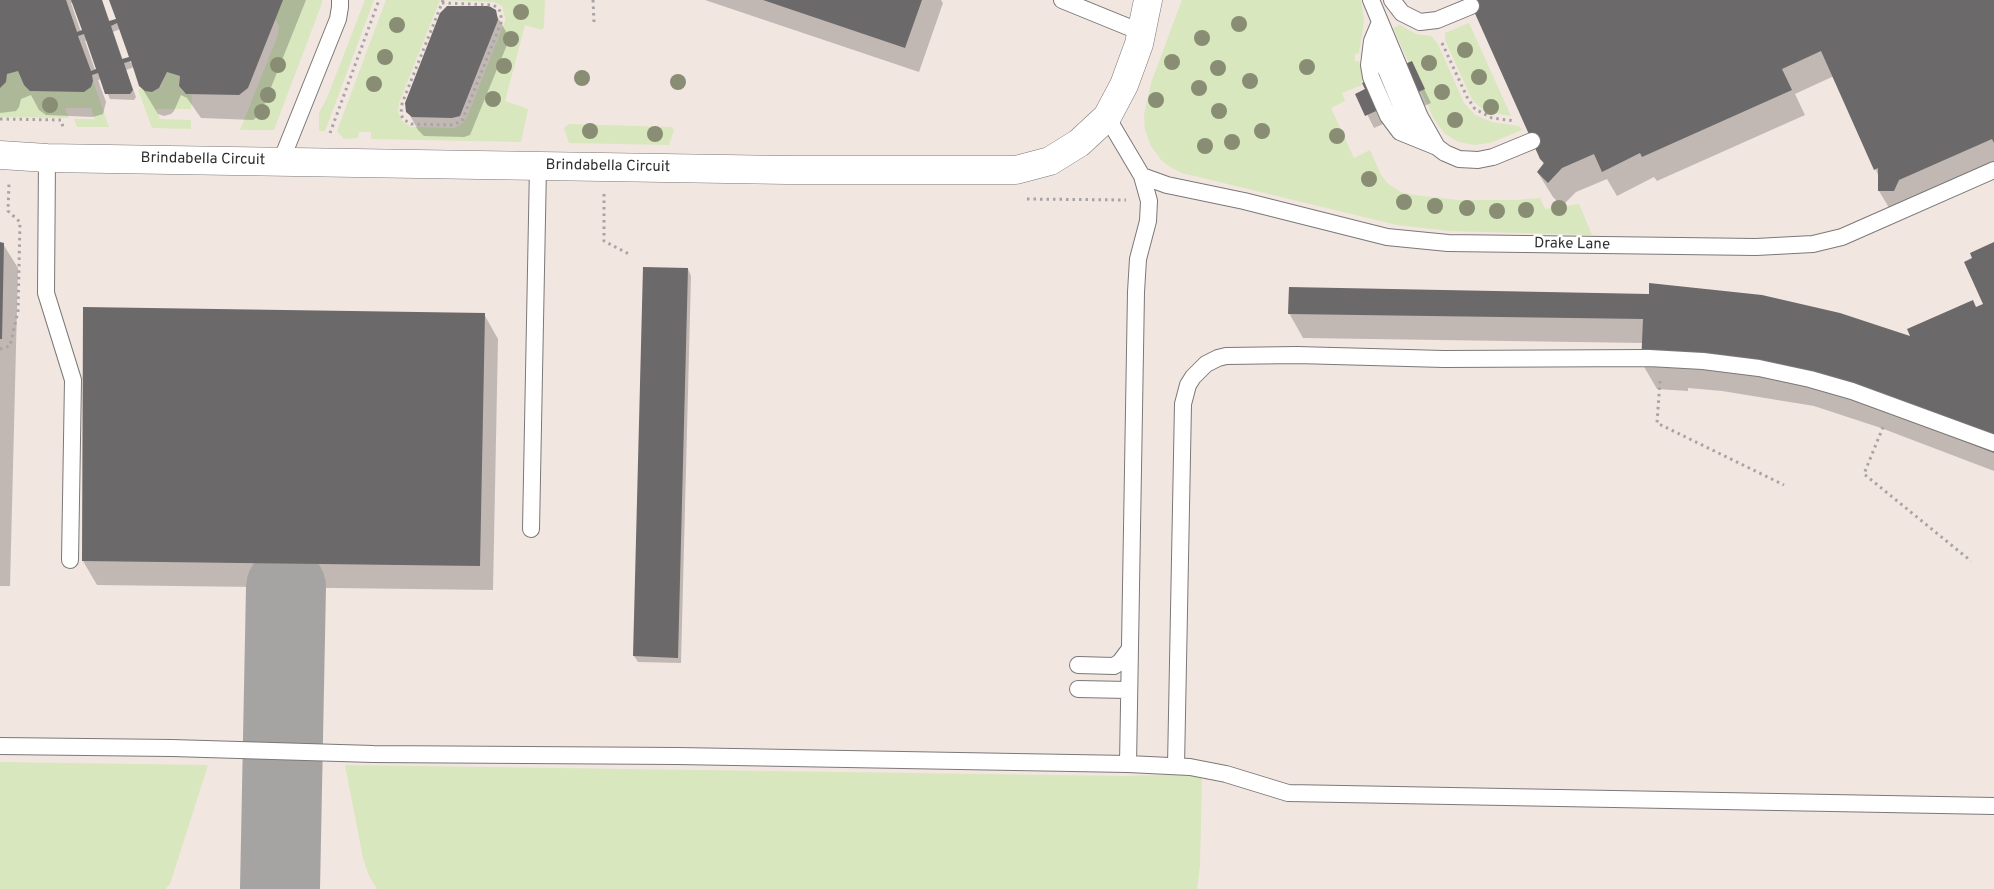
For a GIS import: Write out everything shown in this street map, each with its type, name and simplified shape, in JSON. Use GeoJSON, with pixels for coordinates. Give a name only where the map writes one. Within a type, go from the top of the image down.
{"type":"FeatureCollection","features":[{"type":"Feature","properties":{"kind":"street","name":"Brindabella Circuit"},"geometry":{"type":"LineString","coordinates":[[1143,33],[1148,0]]}},
{"type":"Feature","properties":{"kind":"street","name":"Brindabella Circuit"},"geometry":{"type":"LineString","coordinates":[[0,155],[47,158],[787,170],[1016,170],[1050,162],[1079,143],[1107,117],[1124,85],[1143,33],[1163,0]]}},
{"type":"Feature","properties":{"kind":"lane"},"geometry":{"type":"LineString","coordinates":[[281,162],[338,19],[340,0]]}},
{"type":"Feature","properties":{"kind":"lane"},"geometry":{"type":"LineString","coordinates":[[1062,0],[1143,33]]}},
{"type":"Feature","properties":{"kind":"lane"},"geometry":{"type":"LineString","coordinates":[[1371,0],[1420,117],[1436,147]]}},
{"type":"Feature","properties":{"kind":"lane"},"geometry":{"type":"LineString","coordinates":[[1392,0],[1402,13],[1420,22],[1437,20],[1471,6]]}},
{"type":"Feature","properties":{"kind":"lane"},"geometry":{"type":"LineString","coordinates":[[1380,22],[1371,46],[1369,70],[1388,116],[1400,132],[1436,147],[1454,158],[1472,160],[1493,157],[1532,141]]}},
{"type":"Feature","properties":{"kind":"lane"},"geometry":{"type":"LineString","coordinates":[[1107,117],[1142,176],[1148,191],[1149,211],[1138,260],[1137,278],[1128,764]]}},
{"type":"Feature","properties":{"kind":"lane"},"geometry":{"type":"LineString","coordinates":[[47,158],[46,293],[73,380],[70,560]]}},
{"type":"Feature","properties":{"kind":"lane"},"geometry":{"type":"LineString","coordinates":[[530,528],[538,166]]}},
{"type":"Feature","properties":{"kind":"lane","name":"Drake Lane"},"geometry":{"type":"LineString","coordinates":[[1142,176],[1167,185],[1244,201],[1388,237],[1448,243],[1756,247],[1812,244],[1842,236],[1994,170]]}},
{"type":"Feature","properties":{"kind":"lane"},"geometry":{"type":"LineString","coordinates":[[1176,766],[1183,404],[1188,385],[1193,377],[1206,364],[1218,358],[1226,356],[1297,355],[1444,359],[1649,358],[1703,361],[1760,368],[1810,379],[1895,406],[1994,443]]}},
{"type":"Feature","properties":{"kind":"lane"},"geometry":{"type":"LineString","coordinates":[[1078,665],[1114,666],[1120,662],[1129,650]]}},
{"type":"Feature","properties":{"kind":"lane"},"geometry":{"type":"LineString","coordinates":[[1078,689],[1128,690]]}},
{"type":"Feature","properties":{"kind":"lane"},"geometry":{"type":"LineString","coordinates":[[0,746],[172,748],[373,754],[688,756],[1128,764],[1190,767],[1226,774],[1288,793],[1994,806]]}},
{"type":"Feature","properties":{"kind":"path"},"geometry":{"type":"LineString","coordinates":[[329,136],[379,0]]}},
{"type":"Feature","properties":{"kind":"path"},"geometry":{"type":"LineString","coordinates":[[593,0],[594,22]]}},
{"type":"Feature","properties":{"kind":"path"},"geometry":{"type":"LineString","coordinates":[[443,2],[493,5],[500,9],[501,24],[462,121],[451,125],[411,124],[402,117],[402,104],[443,2]]}},
{"type":"Feature","properties":{"kind":"path"},"geometry":{"type":"LineString","coordinates":[[1442,42],[1462,89],[1475,109],[1492,118],[1523,122]]}},
{"type":"Feature","properties":{"kind":"path"},"geometry":{"type":"LineString","coordinates":[[0,349],[10,346],[18,311],[20,222],[8,211],[10,180]]}},
{"type":"Feature","properties":{"kind":"path"},"geometry":{"type":"LineString","coordinates":[[604,191],[604,241],[629,254]]}},
{"type":"Feature","properties":{"kind":"path"},"geometry":{"type":"LineString","coordinates":[[1660,375],[1657,422],[1784,485]]}},
{"type":"Feature","properties":{"kind":"path"},"geometry":{"type":"LineString","coordinates":[[1885,422],[1864,474],[1971,560]]}},
{"type":"Feature","properties":{"kind":"shaded area"},"geometry":{"type":"Polygon","coordinates":[[[0,0],[1994,0],[1994,889],[0,889],[0,0]]]}},
{"type":"Feature","properties":{"kind":"green space"},"geometry":{"type":"Polygon","coordinates":[[[283,0],[322,0],[322,3],[274,130],[240,130],[278,35],[279,26],[275,18],[283,0]]]}},
{"type":"Feature","properties":{"kind":"green space"},"geometry":{"type":"Polygon","coordinates":[[[365,0],[374,0],[325,131],[319,131],[319,113],[327,98],[365,0]]]}},
{"type":"Feature","properties":{"kind":"green space"},"geometry":{"type":"Polygon","coordinates":[[[386,0],[440,0],[399,103],[398,112],[403,122],[411,127],[454,128],[463,123],[467,117],[505,17],[502,6],[494,2],[446,0],[545,0],[544,27],[542,30],[525,25],[505,101],[528,109],[521,142],[371,139],[371,132],[359,132],[358,138],[344,139],[337,131],[386,0]]]}},
{"type":"Feature","properties":{"kind":"green space"},"geometry":{"type":"Polygon","coordinates":[[[1182,0],[1361,0],[1364,21],[1359,53],[1355,54],[1355,61],[1359,61],[1365,81],[1361,82],[1362,85],[1342,93],[1345,101],[1331,108],[1354,158],[1370,150],[1381,175],[1388,184],[1401,192],[1414,195],[1459,200],[1540,198],[1545,209],[1579,204],[1592,235],[1450,231],[1397,225],[1182,173],[1172,168],[1162,161],[1151,146],[1145,130],[1144,115],[1151,83],[1182,0]]]}},
{"type":"Feature","properties":{"kind":"green space"},"geometry":{"type":"Polygon","coordinates":[[[1469,23],[1511,116],[1486,112],[1473,101],[1445,40],[1445,33],[1469,23]]]}},
{"type":"Feature","properties":{"kind":"green space"},"geometry":{"type":"Polygon","coordinates":[[[1400,25],[1416,34],[1431,36],[1438,44],[1464,103],[1475,115],[1492,122],[1519,126],[1522,130],[1490,143],[1474,145],[1458,142],[1444,133],[1433,117],[1393,28],[1400,25]]]}},
{"type":"Feature","properties":{"kind":"green space"},"geometry":{"type":"Polygon","coordinates":[[[18,71],[24,85],[32,91],[84,92],[89,89],[93,81],[109,127],[77,127],[74,119],[95,119],[91,108],[65,108],[69,118],[0,117],[0,88],[6,82],[7,74],[18,71]]]}},
{"type":"Feature","properties":{"kind":"green space"},"geometry":{"type":"Polygon","coordinates":[[[167,72],[180,76],[178,84],[181,90],[186,94],[192,95],[191,109],[156,109],[160,119],[191,120],[191,129],[152,128],[138,90],[141,88],[152,92],[157,90],[161,86],[167,72]]]}},
{"type":"Feature","properties":{"kind":"green space"},"geometry":{"type":"Polygon","coordinates":[[[569,124],[671,127],[674,130],[669,145],[569,143],[564,128],[569,124]]]}},
{"type":"Feature","properties":{"kind":"green space"},"geometry":{"type":"Polygon","coordinates":[[[0,762],[208,765],[170,884],[165,889],[0,889],[0,762]]]}},
{"type":"Feature","properties":{"kind":"green space"},"geometry":{"type":"Polygon","coordinates":[[[345,765],[1124,776],[1196,774],[1202,779],[1200,865],[1197,889],[377,889],[369,876],[363,858],[345,765]]]}},
{"type":"Feature","properties":{"kind":"building"},"geometry":{"type":"Polygon","coordinates":[[[0,0],[66,0],[77,32],[82,30],[71,0],[102,0],[109,21],[116,19],[109,0],[283,0],[248,88],[239,95],[186,94],[179,86],[180,76],[167,72],[159,88],[152,92],[145,91],[139,86],[131,61],[124,63],[133,90],[130,94],[105,94],[98,73],[92,75],[91,87],[84,92],[30,91],[24,85],[18,71],[7,74],[6,82],[0,88],[0,0]],[[117,23],[111,26],[122,59],[129,57],[117,23]],[[84,34],[78,36],[91,71],[96,69],[84,34]]]}},
{"type":"Feature","properties":{"kind":"building"},"geometry":{"type":"Polygon","coordinates":[[[763,0],[922,0],[905,48],[763,0]]]}},
{"type":"Feature","properties":{"kind":"building"},"geometry":{"type":"Polygon","coordinates":[[[1469,0],[1994,0],[1994,143],[1992,139],[1899,180],[1894,191],[1878,191],[1878,168],[1874,170],[1821,51],[1782,69],[1792,90],[1642,157],[1640,153],[1602,172],[1594,154],[1562,168],[1548,183],[1537,172],[1544,163],[1540,159],[1469,0]]]}},
{"type":"Feature","properties":{"kind":"building"},"geometry":{"type":"Polygon","coordinates":[[[447,6],[489,6],[496,10],[498,20],[460,116],[452,118],[412,117],[406,112],[405,103],[440,13],[447,6]]]}},
{"type":"Feature","properties":{"kind":"building"},"geometry":{"type":"Polygon","coordinates":[[[1412,61],[1425,89],[1365,116],[1355,94],[1365,89],[1362,83],[1412,61]]]}},
{"type":"Feature","properties":{"kind":"building"},"geometry":{"type":"Polygon","coordinates":[[[0,242],[4,243],[2,339],[0,339],[0,242]]]}},
{"type":"Feature","properties":{"kind":"building"},"geometry":{"type":"Polygon","coordinates":[[[1994,242],[1994,453],[1866,403],[1799,382],[1707,366],[1641,365],[1643,319],[1288,314],[1289,287],[1649,294],[1649,283],[1762,295],[1840,313],[1910,336],[1907,329],[1973,300],[1976,307],[1983,304],[1964,262],[1972,258],[1970,253],[1994,242]]]}},
{"type":"Feature","properties":{"kind":"building"},"geometry":{"type":"Polygon","coordinates":[[[643,267],[688,268],[678,658],[633,656],[643,267]]]}},
{"type":"Feature","properties":{"kind":"building"},"geometry":{"type":"Polygon","coordinates":[[[83,307],[485,313],[480,566],[82,561],[83,307]]]}},
{"type":"Feature","properties":{"kind":"taxiway"},"geometry":{"type":"LineString","coordinates":[[280,889],[286,587]]}}]}
